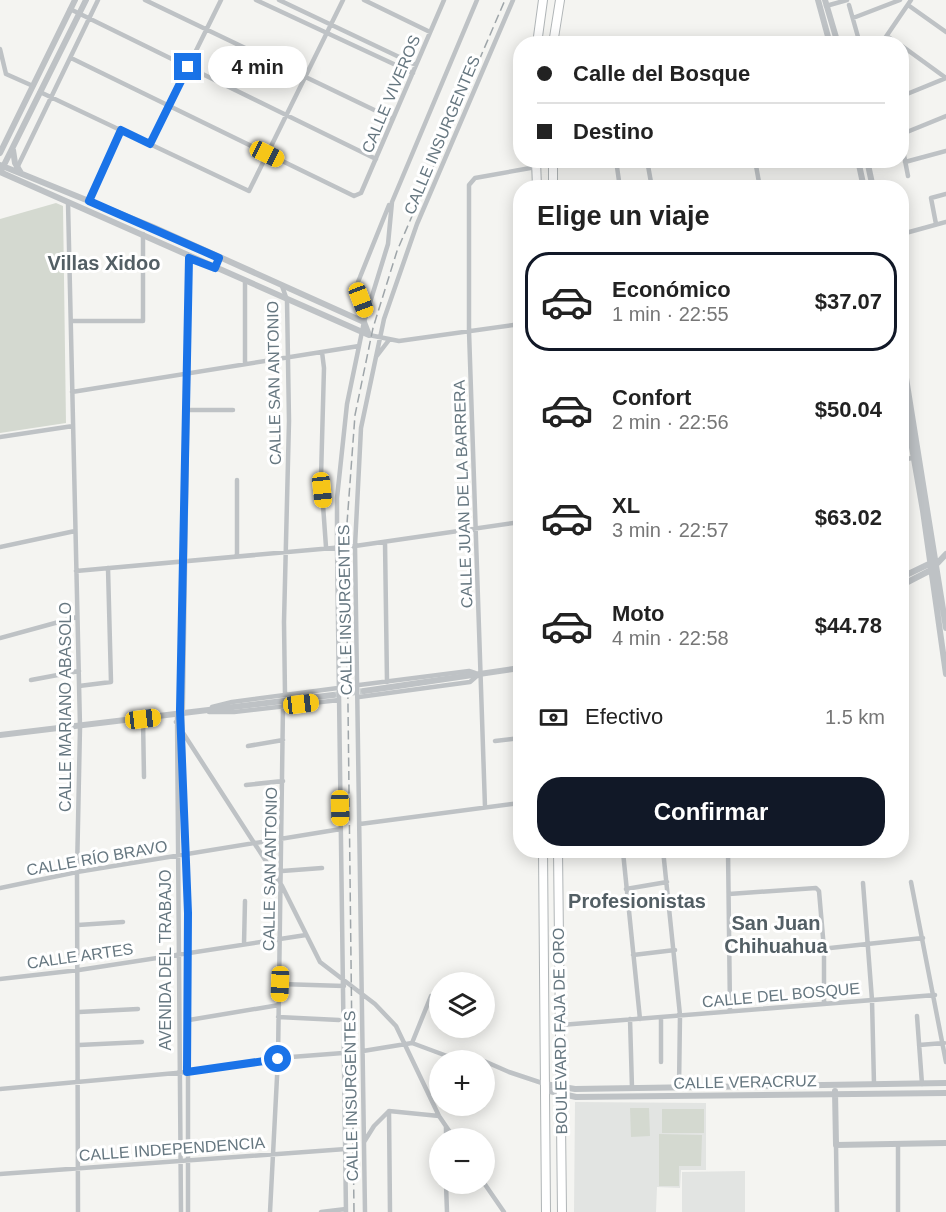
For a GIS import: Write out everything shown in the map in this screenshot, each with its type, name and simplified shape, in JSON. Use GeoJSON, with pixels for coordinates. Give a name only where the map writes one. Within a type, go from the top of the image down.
{"type":"FeatureCollection","features":[{"type":"Feature","properties":{"kind":"main road"},"geometry":{"type":"LineString","coordinates":[[538,36],[543,0]]}},
{"type":"Feature","properties":{"kind":"main road"},"geometry":{"type":"LineString","coordinates":[[554,36],[560,0]]}},
{"type":"Feature","properties":{"kind":"main road","name":"BOULEVARD FAJA DE ORO"},"geometry":{"type":"LineString","coordinates":[[543,858],[546,1212]]}},
{"type":"Feature","properties":{"kind":"main road","name":"BOULEVARD FAJA DE ORO"},"geometry":{"type":"LineString","coordinates":[[558,858],[562,1212]]}},
{"type":"Feature","properties":{"kind":"main road"},"geometry":{"type":"LineString","coordinates":[[544,938],[559,938]]}},
{"type":"Feature","properties":{"kind":"street"},"geometry":{"type":"LineString","coordinates":[[0,153],[75,0]]}},
{"type":"Feature","properties":{"kind":"street"},"geometry":{"type":"LineString","coordinates":[[1,169],[86,0]]}},
{"type":"Feature","properties":{"kind":"street"},"geometry":{"type":"LineString","coordinates":[[19,171],[98,0]]}},
{"type":"Feature","properties":{"kind":"street"},"geometry":{"type":"LineString","coordinates":[[145,0],[393,119]]}},
{"type":"Feature","properties":{"kind":"street"},"geometry":{"type":"LineString","coordinates":[[150,144],[222,0]]}},
{"type":"Feature","properties":{"kind":"street"},"geometry":{"type":"LineString","coordinates":[[256,0],[413,73]]}},
{"type":"Feature","properties":{"kind":"street"},"geometry":{"type":"LineString","coordinates":[[279,0],[416,65]]}},
{"type":"Feature","properties":{"kind":"street"},"geometry":{"type":"LineString","coordinates":[[40,92],[249,191],[343,0]]}},
{"type":"Feature","properties":{"kind":"street"},"geometry":{"type":"LineString","coordinates":[[364,0],[430,32]]}},
{"type":"Feature","properties":{"kind":"street","name":"CALLE VIVEROS"},"geometry":{"type":"LineString","coordinates":[[267,154],[358,196],[361,194],[444,0]]}},
{"type":"Feature","properties":{"kind":"street","name":"CALLE INSURGENTES"},"geometry":{"type":"LineString","coordinates":[[344,980],[336,697],[338,688],[337,498],[344,427],[361,332],[388,244],[395,192],[477,0]]}},
{"type":"Feature","properties":{"kind":"street","name":"CALLE INSURGENTES"},"geometry":{"type":"LineString","coordinates":[[365,1212],[360,824],[361,694],[355,546],[361,428],[378,338],[417,224],[513,0]]}},
{"type":"Feature","properties":{"kind":"street"},"geometry":{"type":"LineString","coordinates":[[818,0],[824,5],[835,36]]}},
{"type":"Feature","properties":{"kind":"street"},"geometry":{"type":"LineString","coordinates":[[853,18],[900,0]]}},
{"type":"Feature","properties":{"kind":"street"},"geometry":{"type":"LineString","coordinates":[[886,36],[910,2],[946,32]]}},
{"type":"Feature","properties":{"kind":"street"},"geometry":{"type":"LineString","coordinates":[[824,5],[848,3],[858,36]]}},
{"type":"Feature","properties":{"kind":"street"},"geometry":{"type":"LineString","coordinates":[[824,5],[830,36]]}},
{"type":"Feature","properties":{"kind":"street"},"geometry":{"type":"LineString","coordinates":[[70,9],[376,159]]}},
{"type":"Feature","properties":{"kind":"street"},"geometry":{"type":"LineString","coordinates":[[0,50],[6,74]]}},
{"type":"Feature","properties":{"kind":"street"},"geometry":{"type":"LineString","coordinates":[[909,51],[946,78]]}},
{"type":"Feature","properties":{"kind":"street"},"geometry":{"type":"LineString","coordinates":[[71,58],[267,154]]}},
{"type":"Feature","properties":{"kind":"street"},"geometry":{"type":"LineString","coordinates":[[0,76],[6,74],[33,86]]}},
{"type":"Feature","properties":{"kind":"street"},"geometry":{"type":"LineString","coordinates":[[909,93],[946,78]]}},
{"type":"Feature","properties":{"kind":"street"},"geometry":{"type":"LineString","coordinates":[[909,131],[946,116]]}},
{"type":"Feature","properties":{"kind":"street"},"geometry":{"type":"LineString","coordinates":[[89,201],[121,130]]}},
{"type":"Feature","properties":{"kind":"street"},"geometry":{"type":"LineString","coordinates":[[14,145],[13,154],[19,171]]}},
{"type":"Feature","properties":{"kind":"street"},"geometry":{"type":"LineString","coordinates":[[909,161],[946,151]]}},
{"type":"Feature","properties":{"kind":"street","name":"CALLE JUAN DE LA BARRERA"},"geometry":{"type":"LineString","coordinates":[[485,807],[469,331],[471,180],[520,168]]}},
{"type":"Feature","properties":{"kind":"street"},"geometry":{"type":"LineString","coordinates":[[906,168],[908,176]]}},
{"type":"Feature","properties":{"kind":"street"},"geometry":{"type":"LineString","coordinates":[[1,169],[19,171],[364,322],[369,335]]}},
{"type":"Feature","properties":{"kind":"street"},"geometry":{"type":"LineString","coordinates":[[1,169],[68,202],[143,234],[189,258],[378,338],[389,340],[513,325]]}},
{"type":"Feature","properties":{"kind":"street"},"geometry":{"type":"LineString","coordinates":[[366,314],[356,287],[395,192]]}},
{"type":"Feature","properties":{"kind":"street"},"geometry":{"type":"LineString","coordinates":[[936,224],[931,198],[946,195]]}},
{"type":"Feature","properties":{"kind":"street","name":"CALLE MARIANO ABASOLO"},"geometry":{"type":"LineString","coordinates":[[68,202],[80,727],[77,872],[78,1212]]}},
{"type":"Feature","properties":{"kind":"street"},"geometry":{"type":"LineString","coordinates":[[909,232],[946,222]]}},
{"type":"Feature","properties":{"kind":"street"},"geometry":{"type":"LineString","coordinates":[[71,321],[143,321],[143,234]]}},
{"type":"Feature","properties":{"kind":"street"},"geometry":{"type":"LineString","coordinates":[[114,258],[143,265]]}},
{"type":"Feature","properties":{"kind":"street","name":"AVENIDA DEL TRABAJO"},"geometry":{"type":"LineString","coordinates":[[181,1212],[179,715],[189,258]]}},
{"type":"Feature","properties":{"kind":"street"},"geometry":{"type":"LineString","coordinates":[[215,268],[219,258]]}},
{"type":"Feature","properties":{"kind":"street"},"geometry":{"type":"LineString","coordinates":[[244,364],[245,282]]}},
{"type":"Feature","properties":{"kind":"street","name":"CALLE SAN ANTONIO"},"geometry":{"type":"LineString","coordinates":[[282,286],[287,300],[288,358],[285,695]]}},
{"type":"Feature","properties":{"kind":"street"},"geometry":{"type":"LineString","coordinates":[[374,362],[389,340]]}},
{"type":"Feature","properties":{"kind":"street"},"geometry":{"type":"LineString","coordinates":[[72,392],[359,346]]}},
{"type":"Feature","properties":{"kind":"street"},"geometry":{"type":"LineString","coordinates":[[322,352],[324,368],[321,477],[326,547]]}},
{"type":"Feature","properties":{"kind":"street"},"geometry":{"type":"LineString","coordinates":[[909,400],[917,457]]}},
{"type":"Feature","properties":{"kind":"street"},"geometry":{"type":"LineString","coordinates":[[187,410],[233,410]]}},
{"type":"Feature","properties":{"kind":"street"},"geometry":{"type":"LineString","coordinates":[[909,421],[937,562],[946,628]]}},
{"type":"Feature","properties":{"kind":"street"},"geometry":{"type":"LineString","coordinates":[[0,437],[73,426]]}},
{"type":"Feature","properties":{"kind":"street"},"geometry":{"type":"LineString","coordinates":[[909,459],[917,457]]}},
{"type":"Feature","properties":{"kind":"street"},"geometry":{"type":"LineString","coordinates":[[237,480],[237,555]]}},
{"type":"Feature","properties":{"kind":"street"},"geometry":{"type":"LineString","coordinates":[[76,571],[285,550],[355,546],[513,523]]}},
{"type":"Feature","properties":{"kind":"street"},"geometry":{"type":"LineString","coordinates":[[0,547],[75,531]]}},
{"type":"Feature","properties":{"kind":"street"},"geometry":{"type":"LineString","coordinates":[[385,542],[387,682]]}},
{"type":"Feature","properties":{"kind":"street"},"geometry":{"type":"LineString","coordinates":[[909,580],[937,562]]}},
{"type":"Feature","properties":{"kind":"street"},"geometry":{"type":"LineString","coordinates":[[937,562],[934,606],[946,674]]}},
{"type":"Feature","properties":{"kind":"street"},"geometry":{"type":"LineString","coordinates":[[79,686],[111,682],[108,568]]}},
{"type":"Feature","properties":{"kind":"street"},"geometry":{"type":"LineString","coordinates":[[909,575],[919,572]]}},
{"type":"Feature","properties":{"kind":"street"},"geometry":{"type":"LineString","coordinates":[[934,606],[944,603]]}},
{"type":"Feature","properties":{"kind":"street"},"geometry":{"type":"LineString","coordinates":[[0,638],[77,617]]}},
{"type":"Feature","properties":{"kind":"street"},"geometry":{"type":"LineString","coordinates":[[361,694],[513,669]]}},
{"type":"Feature","properties":{"kind":"street"},"geometry":{"type":"LineString","coordinates":[[32,680],[79,671]]}},
{"type":"Feature","properties":{"kind":"street"},"geometry":{"type":"LineString","coordinates":[[359,685],[469,671],[479,674]]}},
{"type":"Feature","properties":{"kind":"street"},"geometry":{"type":"LineString","coordinates":[[204,711],[232,702],[338,688]]}},
{"type":"Feature","properties":{"kind":"street"},"geometry":{"type":"LineString","coordinates":[[204,711],[234,712],[336,697]]}},
{"type":"Feature","properties":{"kind":"street"},"geometry":{"type":"LineString","coordinates":[[0,735],[336,697]]}},
{"type":"Feature","properties":{"kind":"street","name":"CALLE SAN ANTONIO"},"geometry":{"type":"LineString","coordinates":[[270,1212],[275,1153],[280,984],[283,706]]}},
{"type":"Feature","properties":{"kind":"street"},"geometry":{"type":"LineString","coordinates":[[179,715],[183,730],[282,886],[320,962],[344,980],[344,986]]}},
{"type":"Feature","properties":{"kind":"street","name":"AVENIDA DEL TRABAJO"},"geometry":{"type":"LineString","coordinates":[[179,715],[183,730],[188,953],[188,1212]]}},
{"type":"Feature","properties":{"kind":"street"},"geometry":{"type":"LineString","coordinates":[[143,719],[144,777]]}},
{"type":"Feature","properties":{"kind":"street"},"geometry":{"type":"LineString","coordinates":[[495,741],[513,739]]}},
{"type":"Feature","properties":{"kind":"street"},"geometry":{"type":"LineString","coordinates":[[248,746],[283,740]]}},
{"type":"Feature","properties":{"kind":"street"},"geometry":{"type":"LineString","coordinates":[[246,786],[283,781]]}},
{"type":"Feature","properties":{"kind":"street"},"geometry":{"type":"LineString","coordinates":[[360,824],[513,803]]}},
{"type":"Feature","properties":{"kind":"street","name":"CALLE RÍO BRAVO"},"geometry":{"type":"LineString","coordinates":[[0,888],[77,872],[341,830]]}},
{"type":"Feature","properties":{"kind":"street"},"geometry":{"type":"LineString","coordinates":[[623,858],[640,1019]]}},
{"type":"Feature","properties":{"kind":"street"},"geometry":{"type":"LineString","coordinates":[[664,858],[680,1015],[679,1088]]}},
{"type":"Feature","properties":{"kind":"street"},"geometry":{"type":"LineString","coordinates":[[728,858],[730,1010]]}},
{"type":"Feature","properties":{"kind":"street"},"geometry":{"type":"LineString","coordinates":[[282,871],[322,868]]}},
{"type":"Feature","properties":{"kind":"street"},"geometry":{"type":"LineString","coordinates":[[626,889],[667,882]]}},
{"type":"Feature","properties":{"kind":"street"},"geometry":{"type":"LineString","coordinates":[[911,882],[935,995],[946,1062]]}},
{"type":"Feature","properties":{"kind":"street"},"geometry":{"type":"LineString","coordinates":[[863,883],[872,1000],[874,1084]]}},
{"type":"Feature","properties":{"kind":"street"},"geometry":{"type":"LineString","coordinates":[[729,894],[816,888],[819,891],[824,949],[824,1003]]}},
{"type":"Feature","properties":{"kind":"street"},"geometry":{"type":"LineString","coordinates":[[244,944],[245,901]]}},
{"type":"Feature","properties":{"kind":"street"},"geometry":{"type":"LineString","coordinates":[[78,925],[123,922]]}},
{"type":"Feature","properties":{"kind":"street","name":"CALLE ARTES"},"geometry":{"type":"LineString","coordinates":[[0,979],[79,970],[306,935]]}},
{"type":"Feature","properties":{"kind":"street"},"geometry":{"type":"LineString","coordinates":[[730,951],[824,949],[923,938]]}},
{"type":"Feature","properties":{"kind":"street"},"geometry":{"type":"LineString","coordinates":[[633,955],[675,950]]}},
{"type":"Feature","properties":{"kind":"street"},"geometry":{"type":"LineString","coordinates":[[280,984],[344,986],[362,993],[390,1018],[409,1043],[429,1092]]}},
{"type":"Feature","properties":{"kind":"street","name":"CALLE INSURGENTES"},"geometry":{"type":"LineString","coordinates":[[344,986],[346,1211]]}},
{"type":"Feature","properties":{"kind":"street","name":"CALLE DEL BOSQUE"},"geometry":{"type":"LineString","coordinates":[[561,1025],[935,995]]}},
{"type":"Feature","properties":{"kind":"street"},"geometry":{"type":"LineString","coordinates":[[409,1043],[429,1000]]}},
{"type":"Feature","properties":{"kind":"street"},"geometry":{"type":"LineString","coordinates":[[189,1020],[279,1005]]}},
{"type":"Feature","properties":{"kind":"street"},"geometry":{"type":"LineString","coordinates":[[79,1012],[138,1009]]}},
{"type":"Feature","properties":{"kind":"street"},"geometry":{"type":"LineString","coordinates":[[917,1016],[922,1084]]}},
{"type":"Feature","properties":{"kind":"street"},"geometry":{"type":"LineString","coordinates":[[278,1017],[339,1020]]}},
{"type":"Feature","properties":{"kind":"street"},"geometry":{"type":"LineString","coordinates":[[661,1017],[661,1062]]}},
{"type":"Feature","properties":{"kind":"street"},"geometry":{"type":"LineString","coordinates":[[630,1019],[632,1088]]}},
{"type":"Feature","properties":{"kind":"street"},"geometry":{"type":"LineString","coordinates":[[79,1045],[142,1042]]}},
{"type":"Feature","properties":{"kind":"street"},"geometry":{"type":"LineString","coordinates":[[363,1051],[409,1043],[429,1050]]}},
{"type":"Feature","properties":{"kind":"street"},"geometry":{"type":"LineString","coordinates":[[919,1045],[944,1043]]}},
{"type":"Feature","properties":{"kind":"street"},"geometry":{"type":"LineString","coordinates":[[0,1089],[79,1080],[187,1072],[278,1059],[343,1053]]}},
{"type":"Feature","properties":{"kind":"street"},"geometry":{"type":"LineString","coordinates":[[495,1066],[545,1087]]}},
{"type":"Feature","properties":{"kind":"street","name":"CALLE VERACRUZ"},"geometry":{"type":"LineString","coordinates":[[561,1091],[946,1083]]}},
{"type":"Feature","properties":{"kind":"street"},"geometry":{"type":"LineString","coordinates":[[835,1085],[837,1212]]}},
{"type":"Feature","properties":{"kind":"street","name":"CALLE VERACRUZ"},"geometry":{"type":"LineString","coordinates":[[545,1087],[561,1091],[946,1093]]}},
{"type":"Feature","properties":{"kind":"street"},"geometry":{"type":"LineString","coordinates":[[390,1111],[429,1115]]}},
{"type":"Feature","properties":{"kind":"street"},"geometry":{"type":"LineString","coordinates":[[364,1143],[375,1126],[390,1111]]}},
{"type":"Feature","properties":{"kind":"street"},"geometry":{"type":"LineString","coordinates":[[390,1111],[390,1212]]}},
{"type":"Feature","properties":{"kind":"street"},"geometry":{"type":"LineString","coordinates":[[439,1116],[446,1127]]}},
{"type":"Feature","properties":{"kind":"street"},"geometry":{"type":"LineString","coordinates":[[363,1125],[375,1126]]}},
{"type":"Feature","properties":{"kind":"street"},"geometry":{"type":"LineString","coordinates":[[836,1145],[946,1143]]}},
{"type":"Feature","properties":{"kind":"street"},"geometry":{"type":"LineString","coordinates":[[898,1144],[898,1212]]}},
{"type":"Feature","properties":{"kind":"street","name":"CALLE INDEPENDENCIA"},"geometry":{"type":"LineString","coordinates":[[0,1174],[346,1149]]}},
{"type":"Feature","properties":{"kind":"street"},"geometry":{"type":"LineString","coordinates":[[446,1194],[447,1212]]}},
{"type":"Feature","properties":{"kind":"street"},"geometry":{"type":"LineString","coordinates":[[491,1194],[504,1212]]}},
{"type":"Feature","properties":{"kind":"street"},"geometry":{"type":"LineString","coordinates":[[321,1212],[346,1211]]}},
{"type":"Feature","properties":{"kind":"shaded area"},"geometry":{"type":"Polygon","coordinates":[[[56,203],[63,206],[66,423],[0,433],[0,219],[56,203]]]}},
{"type":"Feature","properties":{"kind":"shaded area"},"geometry":{"type":"Polygon","coordinates":[[[575,1102],[706,1103],[706,1170],[681,1170],[680,1188],[657,1187],[656,1212],[574,1212],[575,1102]]]}},
{"type":"Feature","properties":{"kind":"shaded area"},"geometry":{"type":"Polygon","coordinates":[[[630,1108],[649,1108],[650,1136],[631,1137],[630,1108]]]}},
{"type":"Feature","properties":{"kind":"shaded area"},"geometry":{"type":"Polygon","coordinates":[[[662,1109],[704,1109],[704,1133],[662,1133],[662,1109]]]}},
{"type":"Feature","properties":{"kind":"shaded area"},"geometry":{"type":"Polygon","coordinates":[[[659,1134],[702,1135],[701,1166],[679,1166],[679,1186],[659,1186],[659,1134]]]}},
{"type":"Feature","properties":{"kind":"shaded area"},"geometry":{"type":"Polygon","coordinates":[[[745,1171],[745,1212],[682,1212],[682,1172],[745,1171]]]}},
{"type":"Feature","properties":{"kind":"tunnel"},"geometry":{"type":"LineString","coordinates":[[333,695],[364,691]]}},
{"type":"Feature","properties":{"kind":"railway"},"geometry":{"type":"LineString","coordinates":[[354,1212],[346,537],[355,415],[373,328],[397,251],[505,0]]}},
{"type":"Feature","properties":{"kind":"district","name":"Villas Xidoo"},"geometry":{"type":"Point","coordinates":[104,263]}},
{"type":"Feature","properties":{"kind":"district","name":"Profesionistas"},"geometry":{"type":"Point","coordinates":[637,901]}},
{"type":"Feature","properties":{"kind":"district","name":"San Juan Chihuahua"},"geometry":{"type":"Point","coordinates":[776,934]}},
{"type":"Feature","properties":{"kind":"route"},"geometry":{"type":"LineString","coordinates":[[188,67],[150,144],[121,130],[89,201],[153,227],[219,258],[215,268],[189,258],[180,710],[183,730],[188,913],[187,1072],[278,1059]]}}]}
